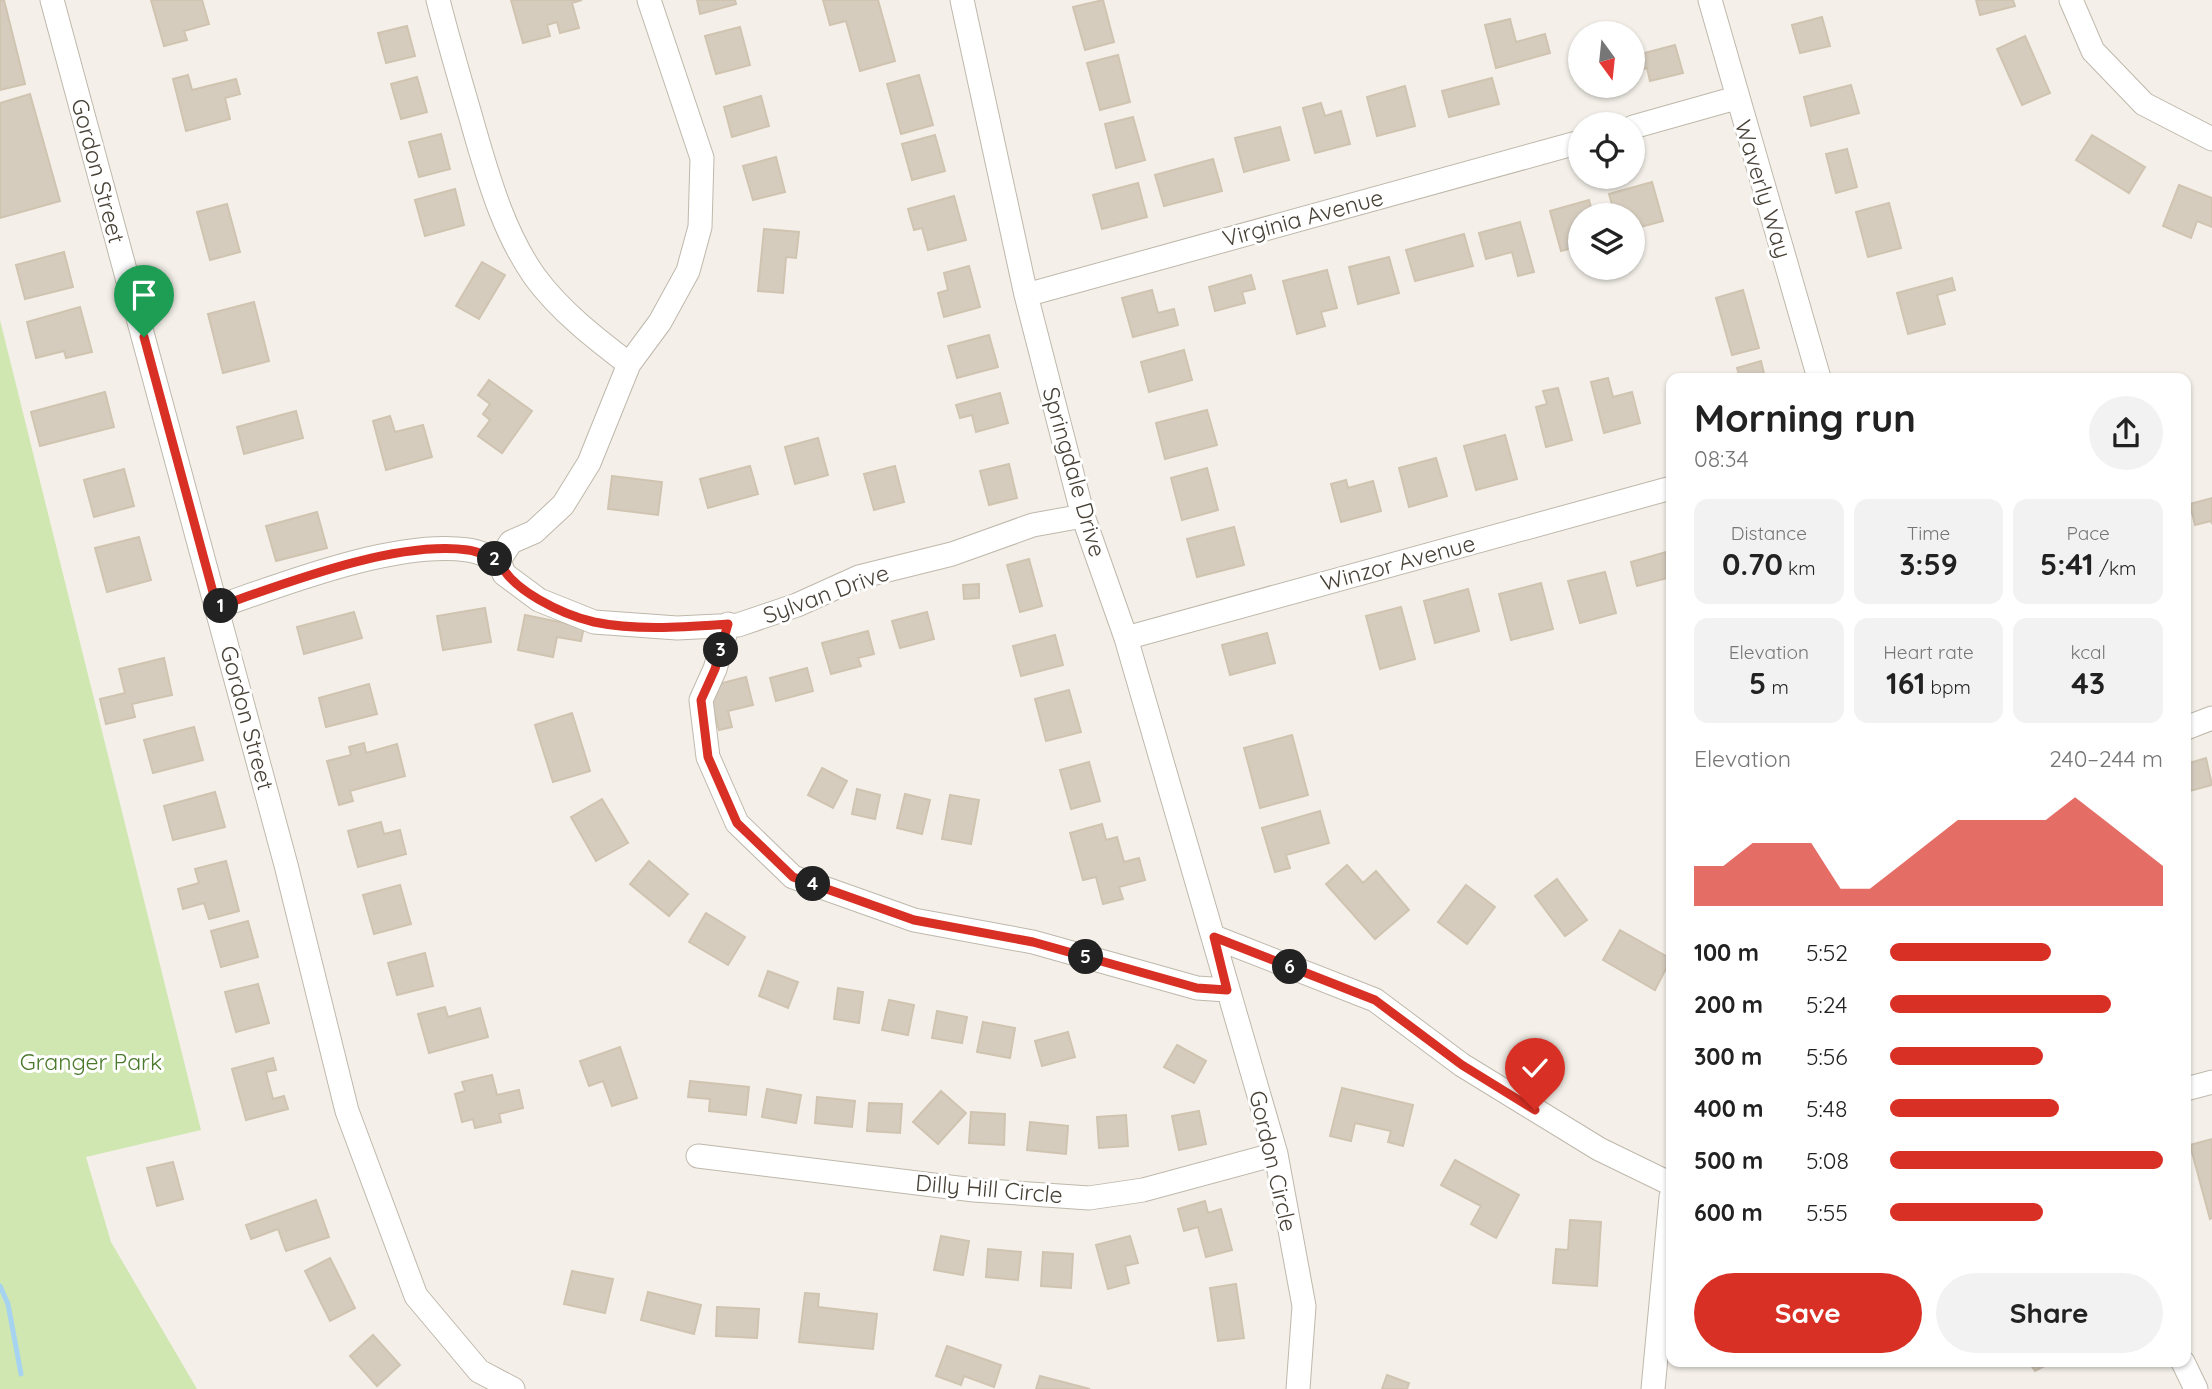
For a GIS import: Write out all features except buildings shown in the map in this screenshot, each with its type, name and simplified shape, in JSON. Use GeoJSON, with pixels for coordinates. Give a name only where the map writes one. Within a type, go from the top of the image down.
{"type":"FeatureCollection","features":[{"type":"Feature","properties":{"kind":"street","name":"Gordon Street"},"geometry":{"type":"LineString","coordinates":[[52,0],[217,607],[347,1111],[416,1296],[479,1371],[513,1389]]}},
{"type":"Feature","properties":{"kind":"street"},"geometry":{"type":"LineString","coordinates":[[438,0],[488,181],[507,227],[534,275],[549,294],[594,337],[629,364]]}},
{"type":"Feature","properties":{"kind":"street"},"geometry":{"type":"LineString","coordinates":[[217,607],[354,564],[419,551],[469,550],[499,560],[511,542],[534,532],[563,505],[589,463],[629,364],[660,321],[688,271],[700,228],[702,158],[649,0]]}},
{"type":"Feature","properties":{"kind":"street","name":"Springdale Drive"},"geometry":{"type":"LineString","coordinates":[[962,0],[1026,295],[1083,516],[1126,638],[1214,937]]}},
{"type":"Feature","properties":{"kind":"street","name":"Waverly Way"},"geometry":{"type":"LineString","coordinates":[[1710,0],[1818,373]]}},
{"type":"Feature","properties":{"kind":"street"},"geometry":{"type":"LineString","coordinates":[[2071,0],[2093,51],[2144,104],[2212,139]]}},
{"type":"Feature","properties":{"kind":"street"},"geometry":{"type":"LineString","coordinates":[[1645,124],[1737,99]]}},
{"type":"Feature","properties":{"kind":"street","name":"Virginia Avenue"},"geometry":{"type":"LineString","coordinates":[[1026,295],[1568,145]]}},
{"type":"Feature","properties":{"kind":"street","name":"Winzor Avenue"},"geometry":{"type":"LineString","coordinates":[[1126,638],[1666,489]]}},
{"type":"Feature","properties":{"kind":"street","name":"Sylvan Drive"},"geometry":{"type":"LineString","coordinates":[[499,560],[504,574],[539,600],[594,622],[677,628],[738,625],[797,606],[859,577],[952,554],[1033,525],[1083,516]]}},
{"type":"Feature","properties":{"kind":"street"},"geometry":{"type":"LineString","coordinates":[[728,624],[715,669],[701,700],[708,757],[737,823],[793,877],[914,920],[1033,942],[1197,988],[1227,990]]}},
{"type":"Feature","properties":{"kind":"street"},"geometry":{"type":"LineString","coordinates":[[2191,726],[2212,718]]}},
{"type":"Feature","properties":{"kind":"street"},"geometry":{"type":"LineString","coordinates":[[1214,937],[1375,1000],[1462,1065],[1599,1149],[1666,1182]]}},
{"type":"Feature","properties":{"kind":"street","name":"Gordon Circle"},"geometry":{"type":"LineString","coordinates":[[1214,937],[1276,1154],[1304,1306],[1298,1389]]}},
{"type":"Feature","properties":{"kind":"street"},"geometry":{"type":"LineString","coordinates":[[2191,1088],[2212,1082]]}},
{"type":"Feature","properties":{"kind":"street","name":"Dilly Hill Circle"},"geometry":{"type":"LineString","coordinates":[[698,1156],[974,1190],[1089,1198],[1143,1190],[1276,1154]]}},
{"type":"Feature","properties":{"kind":"street"},"geometry":{"type":"LineString","coordinates":[[1653,1389],[1666,1250]]}},
{"type":"Feature","properties":{"kind":"street"},"geometry":{"type":"LineString","coordinates":[[2185,1367],[2196,1389]]}},
{"type":"Feature","properties":{"kind":"green space","name":"Granger Park"},"geometry":{"type":"Polygon","coordinates":[[[0,320],[201,1130],[86,1157],[111,1242],[197,1389],[0,1389],[0,320]]]}},
{"type":"Feature","properties":{"kind":"waterway"},"geometry":{"type":"LineString","coordinates":[[0,1286],[8,1304],[21,1374]]}},
{"type":"Feature","properties":{"kind":"route"},"geometry":{"type":"LineString","coordinates":[[144,337],[217,607],[281,585],[366,561],[419,551],[469,550],[499,560],[504,574],[539,600],[594,622],[677,628],[728,624],[715,669],[701,700],[708,757],[737,823],[793,877],[914,920],[1033,942],[1197,988],[1227,990],[1214,937],[1375,1000],[1462,1065],[1535,1110]]}}]}
